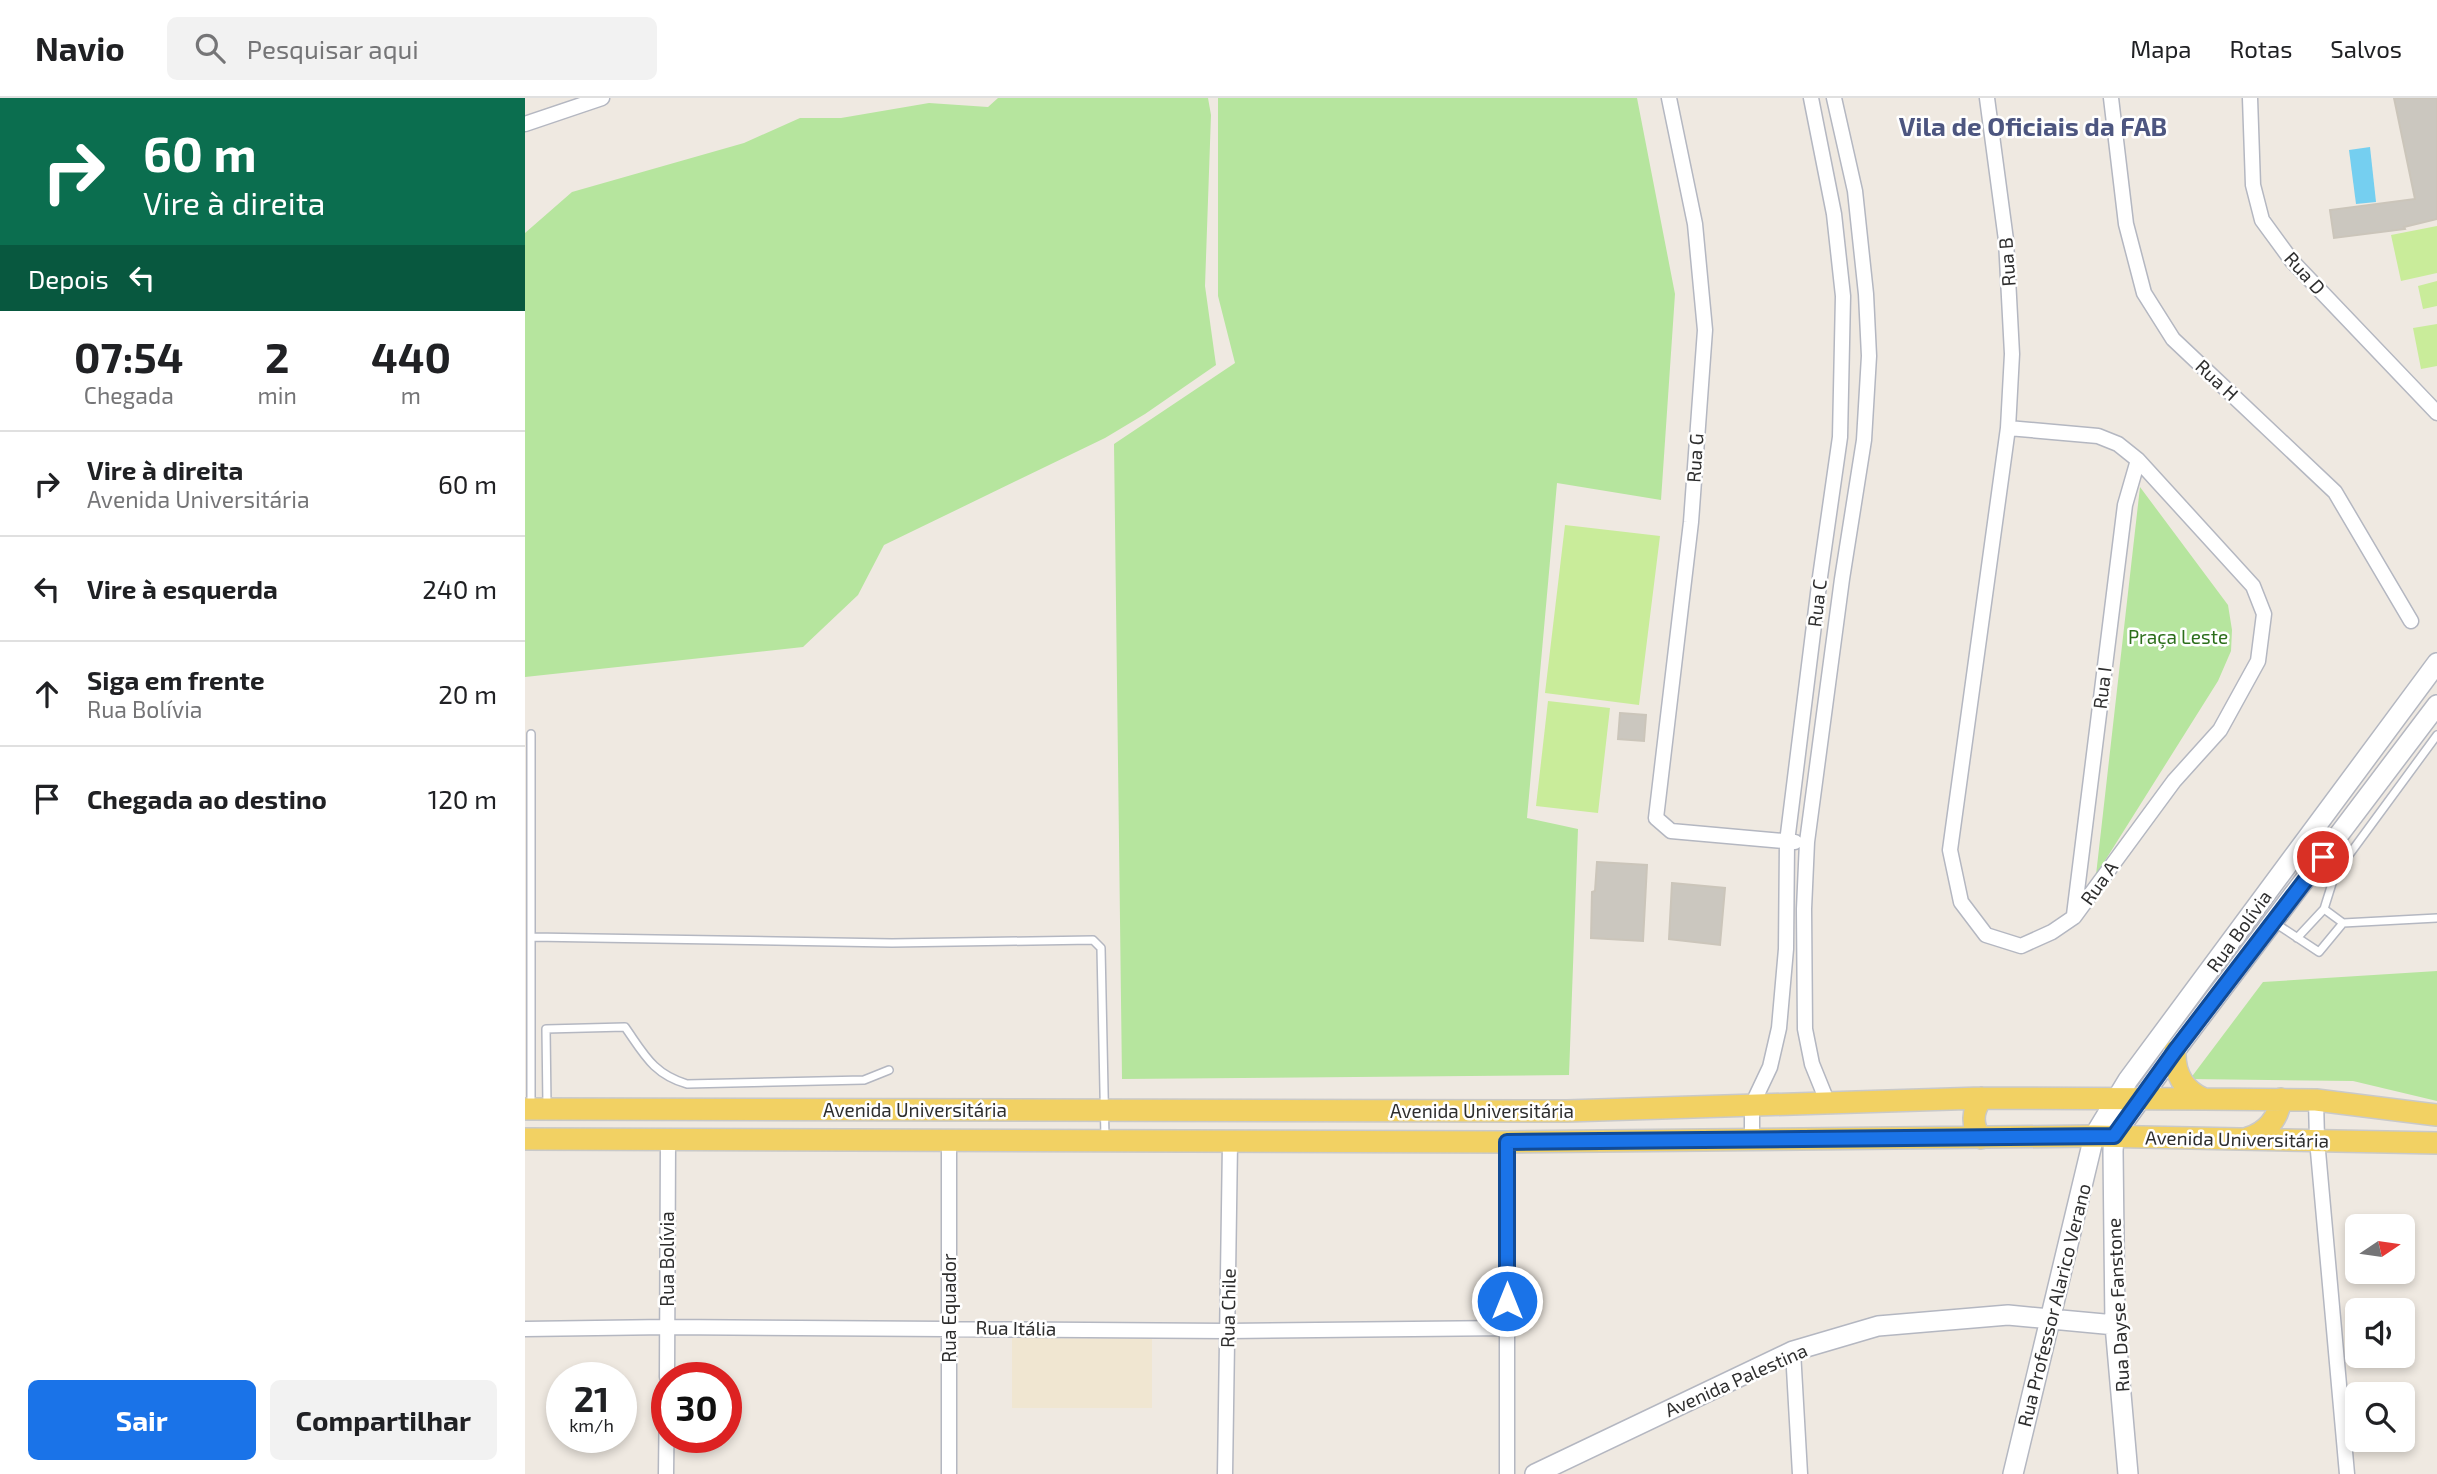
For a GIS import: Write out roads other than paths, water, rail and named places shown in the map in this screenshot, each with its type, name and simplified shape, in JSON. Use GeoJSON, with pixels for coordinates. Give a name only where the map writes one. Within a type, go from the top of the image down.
{"type":"FeatureCollection","features":[{"type":"Feature","properties":{"kind":"main road","name":"Rua Bolívia"},"geometry":{"type":"LineString","coordinates":[[2104,1136],[2116,1099],[2437,663]]}},
{"type":"Feature","properties":{"kind":"main road","name":"Rua Bolívia"},"geometry":{"type":"LineString","coordinates":[[2104,1136],[2140,1099],[2437,705]]}},
{"type":"Feature","properties":{"kind":"main road"},"geometry":{"type":"LineString","coordinates":[[2175,1051],[2180,1078],[2190,1091],[2204,1099]]}},
{"type":"Feature","properties":{"kind":"main road","name":"Avenida Universitária"},"geometry":{"type":"LineString","coordinates":[[535,1109],[1567,1111],[1982,1098],[2316,1100],[2437,1115]]}},
{"type":"Feature","properties":{"kind":"main road"},"geometry":{"type":"LineString","coordinates":[[1981,1138],[1976,1132],[1973,1117],[1982,1098]]}},
{"type":"Feature","properties":{"kind":"main road"},"geometry":{"type":"LineString","coordinates":[[2246,1138],[2264,1131],[2271,1124],[2280,1108],[2281,1099]]}},
{"type":"Feature","properties":{"kind":"main road"},"geometry":{"type":"LineString","coordinates":[[1694,1107],[1694,1140]]}},
{"type":"Feature","properties":{"kind":"main road"},"geometry":{"type":"LineString","coordinates":[[525,1139],[543,1127],[535,1109]]}},
{"type":"Feature","properties":{"kind":"main road","name":"Avenida Universitária"},"geometry":{"type":"LineString","coordinates":[[525,1139],[1230,1143],[2104,1136],[2437,1143]]}},
{"type":"Feature","properties":{"kind":"main road","name":"Rua Professor Alarico Verano"},"geometry":{"type":"LineString","coordinates":[[2014,1474],[2049,1319],[2104,1136]]}},
{"type":"Feature","properties":{"kind":"main road","name":"Rua Dayse Fanstone"},"geometry":{"type":"LineString","coordinates":[[2104,1136],[2113,1151],[2115,1325],[2128,1474]]}},
{"type":"Feature","properties":{"kind":"main road","name":"Avenida Palestina"},"geometry":{"type":"LineString","coordinates":[[1535,1474],[1793,1351],[1878,1326],[2008,1315],[2115,1325]]}},
{"type":"Feature","properties":{"kind":"street"},"geometry":{"type":"LineString","coordinates":[[525,124],[602,98]]}},
{"type":"Feature","properties":{"kind":"street","name":"Rua G"},"geometry":{"type":"LineString","coordinates":[[1668,98],[1695,224],[1705,330],[1691,522],[1656,818],[1671,831],[1787,842]]}},
{"type":"Feature","properties":{"kind":"street","name":"Rua C"},"geometry":{"type":"LineString","coordinates":[[1752,1105],[1770,1067],[1779,1028],[1786,949],[1787,842],[1840,437],[1843,296],[1833,214],[1811,98]]}},
{"type":"Feature","properties":{"kind":"street","name":"Rua C"},"geometry":{"type":"LineString","coordinates":[[1827,1101],[1812,1064],[1805,1029],[1804,909],[1807,842],[1842,579],[1864,440],[1869,356],[1866,294],[1855,191],[1834,98]]}},
{"type":"Feature","properties":{"kind":"street","name":"Rua B"},"geometry":{"type":"LineString","coordinates":[[1987,98],[2006,240],[2013,354],[2008,428]]}},
{"type":"Feature","properties":{"kind":"street","name":"Rua H"},"geometry":{"type":"LineString","coordinates":[[2111,98],[2126,224],[2144,293],[2173,339],[2335,492],[2411,621]]}},
{"type":"Feature","properties":{"kind":"street","name":"Rua D"},"geometry":{"type":"LineString","coordinates":[[2250,98],[2253,185],[2262,220],[2292,261],[2437,413]]}},
{"type":"Feature","properties":{"kind":"street"},"geometry":{"type":"LineString","coordinates":[[1843,296],[1866,294]]}},
{"type":"Feature","properties":{"kind":"street","name":"Rua A"},"geometry":{"type":"LineString","coordinates":[[2008,428],[2098,436],[2118,444],[2138,460],[2253,586],[2265,614],[2258,661],[2220,730],[2174,781],[2074,917],[2052,932],[2021,946],[1986,935],[1961,902],[1950,850],[2008,428]]}},
{"type":"Feature","properties":{"kind":"street","name":"Rua I"},"geometry":{"type":"LineString","coordinates":[[2074,917],[2125,505],[2138,460]]}},
{"type":"Feature","properties":{"kind":"street"},"geometry":{"type":"LineString","coordinates":[[1820,577],[1842,579]]}},
{"type":"Feature","properties":{"kind":"street"},"geometry":{"type":"LineString","coordinates":[[1787,842],[1807,842]]}},
{"type":"Feature","properties":{"kind":"street"},"geometry":{"type":"LineString","coordinates":[[1787,908],[1804,909]]}},
{"type":"Feature","properties":{"kind":"street"},"geometry":{"type":"LineString","coordinates":[[1786,949],[1805,951]]}},
{"type":"Feature","properties":{"kind":"street"},"geometry":{"type":"LineString","coordinates":[[1779,1028],[1805,1029]]}},
{"type":"Feature","properties":{"kind":"street"},"geometry":{"type":"LineString","coordinates":[[2316,1100],[2317,1140],[2347,1474]]}},
{"type":"Feature","properties":{"kind":"street"},"geometry":{"type":"LineString","coordinates":[[1752,1105],[1752,1139]]}},
{"type":"Feature","properties":{"kind":"street","name":"Rua Bolívia"},"geometry":{"type":"LineString","coordinates":[[667,1362],[668,1141]]}},
{"type":"Feature","properties":{"kind":"street","name":"Rua Equador"},"geometry":{"type":"LineString","coordinates":[[949,1142],[949,1474]]}},
{"type":"Feature","properties":{"kind":"street"},"geometry":{"type":"LineString","coordinates":[[1507,1142],[1507,1474]]}},
{"type":"Feature","properties":{"kind":"street","name":"Rua Chile"},"geometry":{"type":"LineString","coordinates":[[1225,1474],[1230,1143]]}},
{"type":"Feature","properties":{"kind":"street","name":"Rua Itália"},"geometry":{"type":"LineString","coordinates":[[525,1329],[949,1327],[1227,1331],[1507,1328]]}},
{"type":"Feature","properties":{"kind":"street"},"geometry":{"type":"LineString","coordinates":[[1793,1351],[1800,1474]]}},
{"type":"Feature","properties":{"kind":"street"},"geometry":{"type":"LineString","coordinates":[[666,1453],[666,1474]]}},
{"type":"Feature","properties":{"kind":"lane"},"geometry":{"type":"LineString","coordinates":[[531,734],[530,1029],[535,1109]]}},
{"type":"Feature","properties":{"kind":"lane"},"geometry":{"type":"LineString","coordinates":[[2297,938],[2324,909],[2335,874],[2437,735]]}},
{"type":"Feature","properties":{"kind":"lane"},"geometry":{"type":"LineString","coordinates":[[2324,909],[2343,923],[2437,918]]}},
{"type":"Feature","properties":{"kind":"lane"},"geometry":{"type":"LineString","coordinates":[[2275,922],[2319,952],[2343,923]]}},
{"type":"Feature","properties":{"kind":"lane"},"geometry":{"type":"LineString","coordinates":[[532,937],[892,943],[1093,940],[1101,948],[1105,1143]]}},
{"type":"Feature","properties":{"kind":"lane"},"geometry":{"type":"LineString","coordinates":[[530,1029],[625,1027],[652,1065],[669,1079],[687,1084],[864,1080],[889,1070]]}},
{"type":"Feature","properties":{"kind":"lane"},"geometry":{"type":"LineString","coordinates":[[535,1109],[546,1029]]}},
{"type":"Feature","properties":{"kind":"water"},"geometry":{"type":"Polygon","coordinates":[[[2370,147],[2376,202],[2356,204],[2349,150],[2370,147]]]}},
{"type":"Feature","properties":{"kind":"district","name":"Vila de Oficiais da FAB"},"geometry":{"type":"Point","coordinates":[2033,127]}},
{"type":"Feature","properties":{"kind":"park label","name":"Praça Leste"},"geometry":{"type":"Point","coordinates":[2178,637]}}]}
